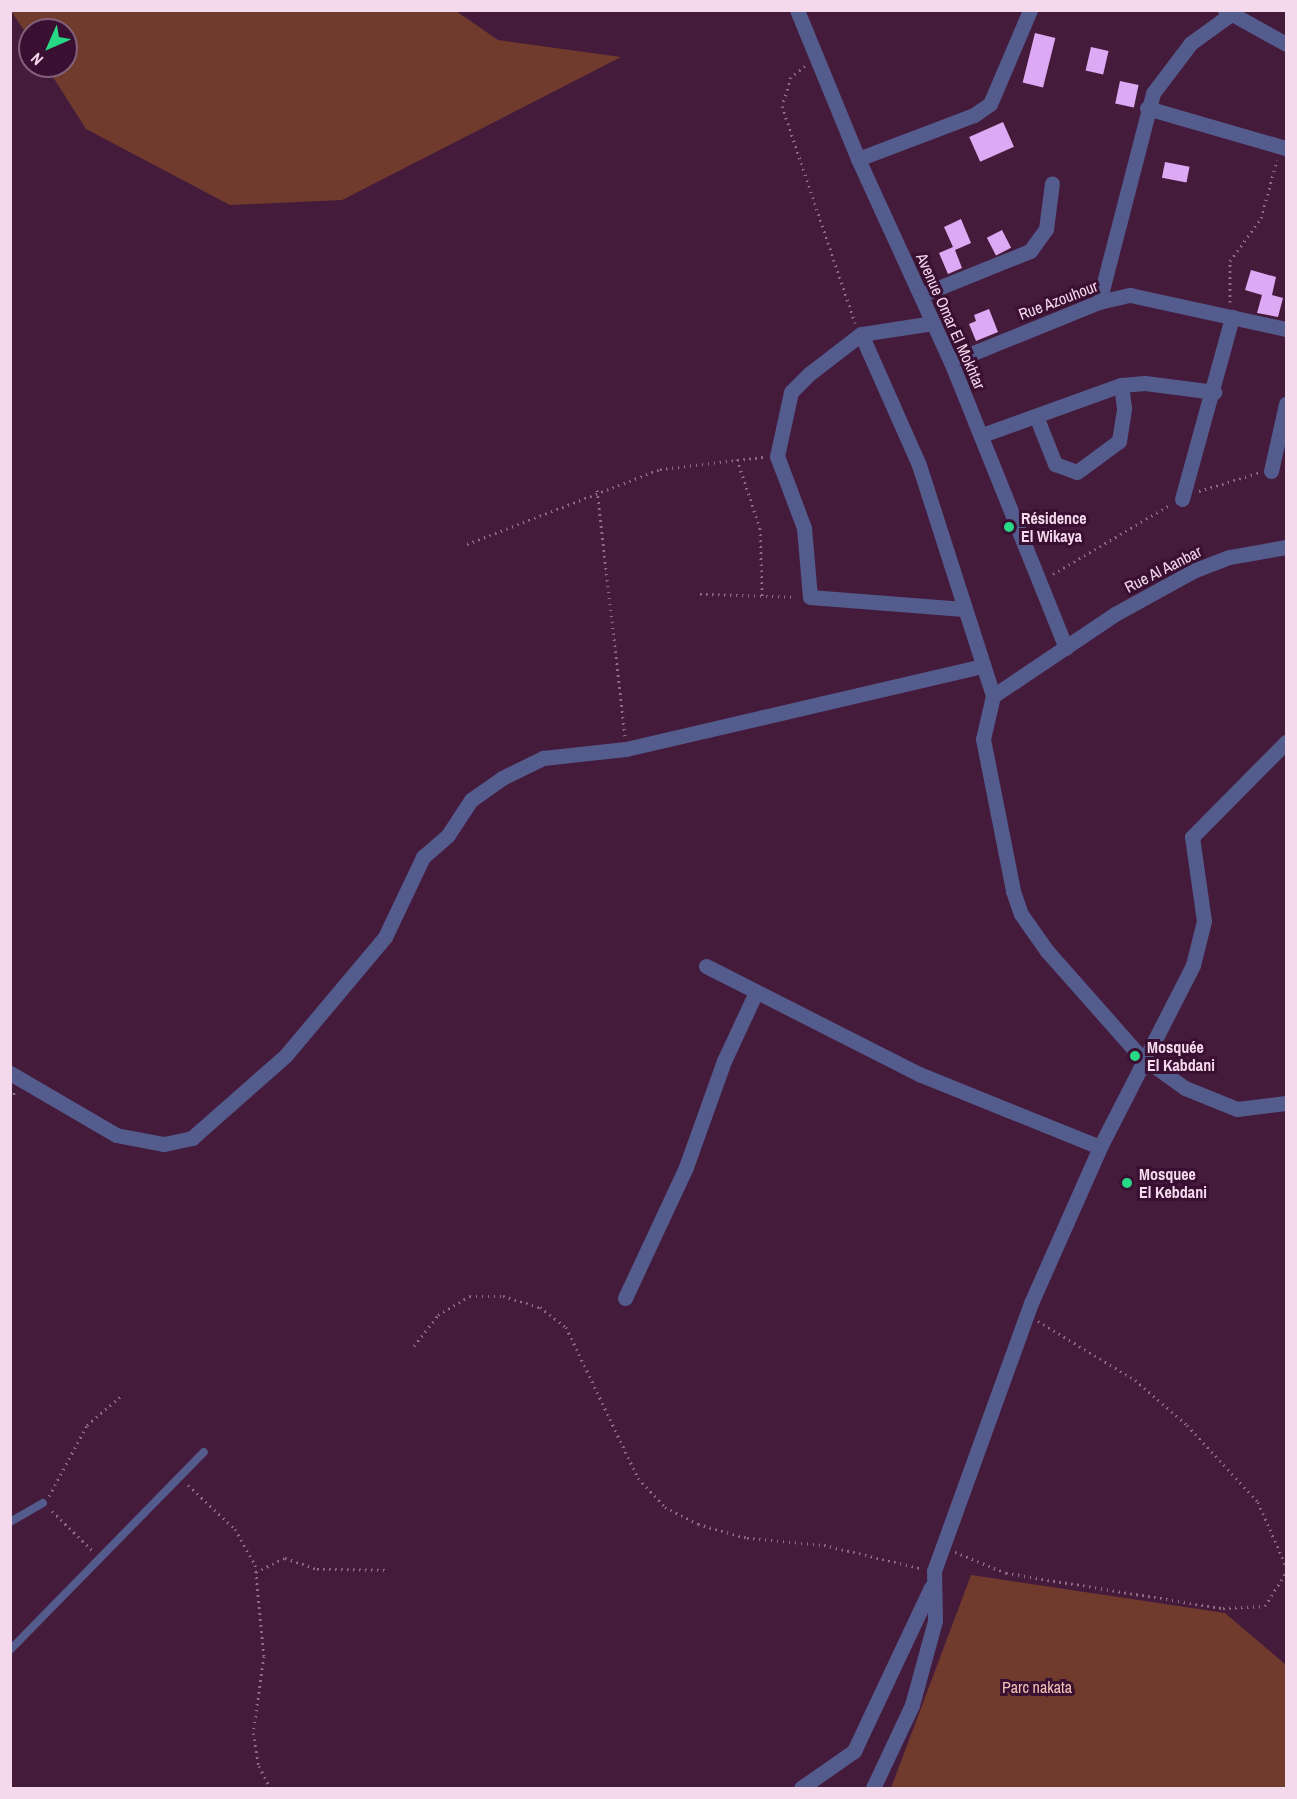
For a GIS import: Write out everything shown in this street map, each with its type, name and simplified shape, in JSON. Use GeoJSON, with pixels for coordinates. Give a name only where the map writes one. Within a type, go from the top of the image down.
{"type":"FeatureCollection","features":[{"type":"Feature","properties":{"kind":"street","name":"Avenue Omar El Mokhtar"},"geometry":{"type":"LineString","coordinates":[[797,10],[858,159],[982,435],[1066,648]]}},
{"type":"Feature","properties":{"kind":"street"},"geometry":{"type":"LineString","coordinates":[[858,159],[974,115],[990,104],[1030,10]]}},
{"type":"Feature","properties":{"kind":"street"},"geometry":{"type":"LineString","coordinates":[[1099,302],[1147,108],[1169,66],[1228,12],[1287,44]]}},
{"type":"Feature","properties":{"kind":"street"},"geometry":{"type":"LineString","coordinates":[[1147,108],[1284,147]]}},
{"type":"Feature","properties":{"kind":"street"},"geometry":{"type":"LineString","coordinates":[[921,295],[1030,251],[1046,229],[1052,183]]}},
{"type":"Feature","properties":{"kind":"street","name":"Rue Azouhour"},"geometry":{"type":"LineString","coordinates":[[951,362],[1099,302],[1140,295],[1287,329]]}},
{"type":"Feature","properties":{"kind":"street"},"geometry":{"type":"LineString","coordinates":[[1182,499],[1214,392],[1229,316]]}},
{"type":"Feature","properties":{"kind":"street"},"geometry":{"type":"LineString","coordinates":[[933,323],[861,334],[791,392],[777,456],[804,528],[810,597],[964,609]]}},
{"type":"Feature","properties":{"kind":"street"},"geometry":{"type":"LineString","coordinates":[[861,334],[919,465],[993,696],[983,739],[1021,914],[1047,951],[1148,1062],[1213,1103],[1237,1109],[1287,1103]]}},
{"type":"Feature","properties":{"kind":"street"},"geometry":{"type":"LineString","coordinates":[[982,435],[1121,385],[1145,383],[1214,392]]}},
{"type":"Feature","properties":{"kind":"street"},"geometry":{"type":"LineString","coordinates":[[1036,416],[1056,464],[1077,472],[1119,441],[1124,408],[1121,385]]}},
{"type":"Feature","properties":{"kind":"street"},"geometry":{"type":"LineString","coordinates":[[1271,471],[1287,404]]}},
{"type":"Feature","properties":{"kind":"street","name":"Rue Al Aanbar"},"geometry":{"type":"LineString","coordinates":[[993,696],[1066,648],[1195,570],[1229,557],[1287,547]]}},
{"type":"Feature","properties":{"kind":"street"},"geometry":{"type":"LineString","coordinates":[[10,1073],[116,1135],[164,1144],[192,1138],[286,1055],[386,937],[413,872],[448,835],[471,800],[536,761],[627,749],[983,666]]}},
{"type":"Feature","properties":{"kind":"street"},"geometry":{"type":"LineString","coordinates":[[801,1788],[854,1751],[930,1587],[1026,1315],[1100,1147],[1148,1062],[1161,1026],[1187,980],[1202,930],[1201,885],[1192,837],[1287,741]]}},
{"type":"Feature","properties":{"kind":"street"},"geometry":{"type":"LineString","coordinates":[[706,966],[919,1074],[1100,1147]]}},
{"type":"Feature","properties":{"kind":"street"},"geometry":{"type":"LineString","coordinates":[[625,1298],[682,1177],[717,1079],[756,992]]}},
{"type":"Feature","properties":{"kind":"street"},"geometry":{"type":"LineString","coordinates":[[873,1788],[912,1705],[935,1621],[930,1587]]}},
{"type":"Feature","properties":{"kind":"lane"},"geometry":{"type":"LineString","coordinates":[[10,1650],[102,1559],[204,1452]]}},
{"type":"Feature","properties":{"kind":"lane"},"geometry":{"type":"LineString","coordinates":[[10,1522],[43,1503]]}},
{"type":"Feature","properties":{"kind":"path"},"geometry":{"type":"LineString","coordinates":[[816,57],[791,77],[782,106],[848,311],[861,334]]}},
{"type":"Feature","properties":{"kind":"path"},"geometry":{"type":"LineString","coordinates":[[1229,316],[1232,296],[1230,261],[1261,218],[1284,147]]}},
{"type":"Feature","properties":{"kind":"path"},"geometry":{"type":"LineString","coordinates":[[467,544],[597,490],[660,469],[777,456]]}},
{"type":"Feature","properties":{"kind":"path"},"geometry":{"type":"LineString","coordinates":[[737,459],[760,528],[762,596]]}},
{"type":"Feature","properties":{"kind":"path"},"geometry":{"type":"LineString","coordinates":[[1039,583],[1182,499],[1233,477],[1271,471]]}},
{"type":"Feature","properties":{"kind":"path"},"geometry":{"type":"LineString","coordinates":[[597,490],[627,749]]}},
{"type":"Feature","properties":{"kind":"path"},"geometry":{"type":"LineString","coordinates":[[700,594],[810,597]]}},
{"type":"Feature","properties":{"kind":"path"},"geometry":{"type":"LineString","coordinates":[[414,1346],[438,1315],[470,1296],[503,1296],[540,1307],[566,1327],[638,1478],[665,1507],[698,1524],[747,1538],[824,1545],[934,1571]]}},
{"type":"Feature","properties":{"kind":"path"},"geometry":{"type":"LineString","coordinates":[[1026,1315],[1135,1380],[1187,1425],[1258,1502],[1287,1566]]}},
{"type":"Feature","properties":{"kind":"path"},"geometry":{"type":"LineString","coordinates":[[102,1559],[43,1503],[87,1425],[121,1396]]}},
{"type":"Feature","properties":{"kind":"path"},"geometry":{"type":"LineString","coordinates":[[180,1478],[235,1529],[246,1543],[256,1572],[264,1656],[253,1733],[259,1766],[270,1788]]}},
{"type":"Feature","properties":{"kind":"path"},"geometry":{"type":"LineString","coordinates":[[943,1546],[1006,1573],[1223,1608],[1265,1606],[1287,1573]]}},
{"type":"Feature","properties":{"kind":"path"},"geometry":{"type":"LineString","coordinates":[[256,1572],[285,1558],[316,1569],[388,1570]]}},
{"type":"Feature","properties":{"kind":"green space"},"geometry":{"type":"Polygon","coordinates":[[[11,11],[456,11],[498,40],[621,57],[342,200],[230,205],[86,129],[54,78],[78,78],[78,18],[18,18],[18,21],[11,11]]]}},
{"type":"Feature","properties":{"kind":"green space","name":"Parc nakata"},"geometry":{"type":"Polygon","coordinates":[[[971,1575],[1225,1613],[1286,1665],[1286,1788],[891,1788],[971,1575]]]}},
{"type":"Feature","properties":{"kind":"building"},"geometry":{"type":"Polygon","coordinates":[[[1035,33],[1055,38],[1043,88],[1023,82],[1035,33]]]}},
{"type":"Feature","properties":{"kind":"building"},"geometry":{"type":"Polygon","coordinates":[[[1091,47],[1109,51],[1103,74],[1086,70],[1091,47]]]}},
{"type":"Feature","properties":{"kind":"building"},"geometry":{"type":"Polygon","coordinates":[[[1120,81],[1139,85],[1134,107],[1115,103],[1120,81]]]}},
{"type":"Feature","properties":{"kind":"building"},"geometry":{"type":"Polygon","coordinates":[[[1003,122],[1014,147],[980,162],[969,137],[1003,122]]]}},
{"type":"Feature","properties":{"kind":"building"},"geometry":{"type":"Polygon","coordinates":[[[1165,162],[1190,167],[1186,182],[1162,178],[1165,162]]]}},
{"type":"Feature","properties":{"kind":"building"},"geometry":{"type":"Polygon","coordinates":[[[961,219],[971,243],[955,250],[962,268],[948,274],[939,253],[953,247],[944,227],[961,219]]]}},
{"type":"Feature","properties":{"kind":"building"},"geometry":{"type":"Polygon","coordinates":[[[1002,230],[1011,248],[996,256],[987,238],[1002,230]]]}},
{"type":"Feature","properties":{"kind":"building"},"geometry":{"type":"Polygon","coordinates":[[[1251,270],[1276,277],[1272,295],[1283,298],[1278,317],[1257,313],[1262,295],[1245,290],[1251,270]]]}},
{"type":"Feature","properties":{"kind":"building"},"geometry":{"type":"Polygon","coordinates":[[[989,309],[998,332],[976,341],[969,324],[976,321],[974,315],[989,309]]]}},
{"type":"Feature","properties":{"kind":"place","name":"Résidence El Wikaya"},"geometry":{"type":"Point","coordinates":[1009,527]}},
{"type":"Feature","properties":{"kind":"place","name":"Mosquée El Kabdani"},"geometry":{"type":"Point","coordinates":[1135,1056]}},
{"type":"Feature","properties":{"kind":"place","name":"Mosquee El Kebdani"},"geometry":{"type":"Point","coordinates":[1127,1183]}}]}
